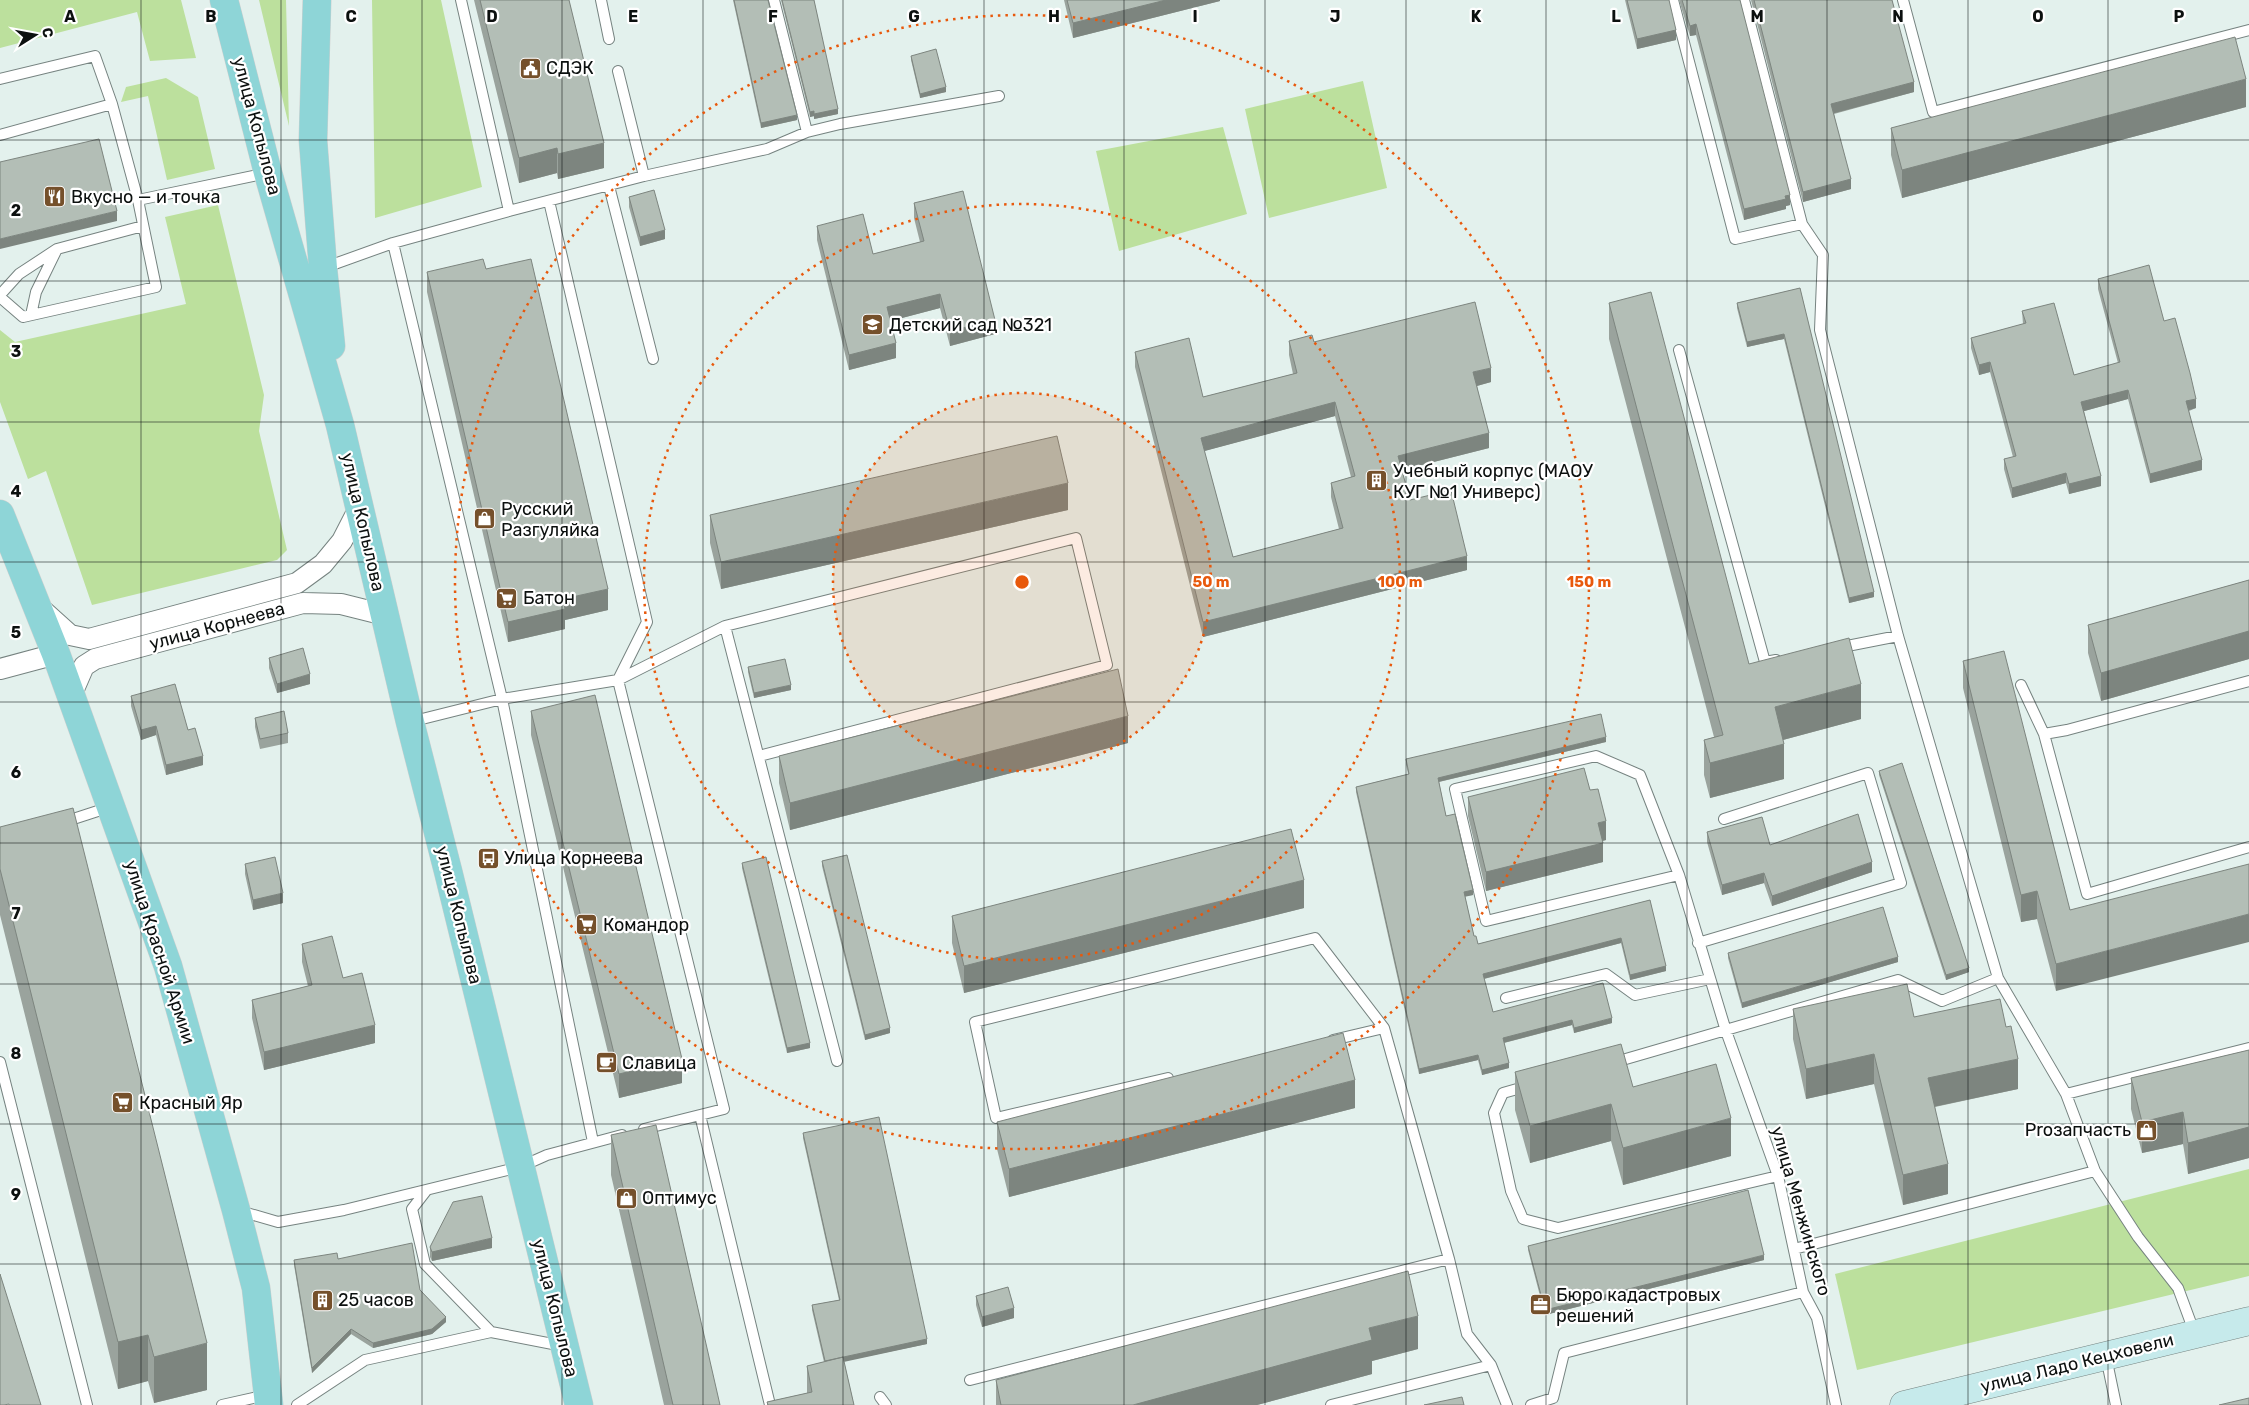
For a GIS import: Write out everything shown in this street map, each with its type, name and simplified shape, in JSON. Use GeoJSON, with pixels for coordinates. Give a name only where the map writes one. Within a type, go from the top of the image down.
{"type":"FeatureCollection","features":[{"type":"Feature","properties":{"kind":"main road","name":"улица Копылова"},"geometry":{"type":"LineString","coordinates":[[224,0],[268,173],[340,425],[410,722],[451,881],[579,1405]]}},
{"type":"Feature","properties":{"kind":"main road","name":"улица Копылова"},"geometry":{"type":"LineString","coordinates":[[317,0],[313,140],[323,268],[340,425]]}},
{"type":"Feature","properties":{"kind":"main road","name":"улица Красной Армии"},"geometry":{"type":"LineString","coordinates":[[0,514],[5,531],[56,654],[168,966],[256,1288],[269,1400]]}},
{"type":"Feature","properties":{"kind":"main road","name":"улица Ладо Кецховели"},"geometry":{"type":"LineString","coordinates":[[1904,1405],[2249,1321]]}},
{"type":"Feature","properties":{"kind":"street"},"geometry":{"type":"LineString","coordinates":[[36,605],[70,635],[89,640],[297,583],[323,564],[342,541],[359,508]]}},
{"type":"Feature","properties":{"kind":"street","name":"улица Корнеева"},"geometry":{"type":"LineString","coordinates":[[71,696],[84,666],[95,659],[303,603],[341,604],[385,615]]}},
{"type":"Feature","properties":{"kind":"street"},"geometry":{"type":"LineString","coordinates":[[0,669],[56,654]]}},
{"type":"Feature","properties":{"kind":"lane"},"geometry":{"type":"LineString","coordinates":[[461,0],[509,211]]}},
{"type":"Feature","properties":{"kind":"lane"},"geometry":{"type":"LineString","coordinates":[[601,0],[610,39]]}},
{"type":"Feature","properties":{"kind":"lane"},"geometry":{"type":"LineString","coordinates":[[774,0],[807,132]]}},
{"type":"Feature","properties":{"kind":"lane"},"geometry":{"type":"LineString","coordinates":[[1674,0],[1735,239],[1802,224]]}},
{"type":"Feature","properties":{"kind":"lane"},"geometry":{"type":"LineString","coordinates":[[1744,0],[1802,224],[1823,255],[1820,330],[1898,636],[1998,978],[2066,1094],[2095,1171],[2138,1237],[2178,1288],[2195,1335]]}},
{"type":"Feature","properties":{"kind":"lane"},"geometry":{"type":"LineString","coordinates":[[1903,0],[1933,112],[2249,30]]}},
{"type":"Feature","properties":{"kind":"lane"},"geometry":{"type":"LineString","coordinates":[[0,79],[95,56],[112,104],[138,200],[156,287],[22,317],[0,296],[19,274],[57,249],[143,226]]}},
{"type":"Feature","properties":{"kind":"lane"},"geometry":{"type":"LineString","coordinates":[[618,71],[644,176]]}},
{"type":"Feature","properties":{"kind":"lane"},"geometry":{"type":"LineString","coordinates":[[323,268],[393,243],[509,211],[644,176],[767,149],[807,132],[840,124],[999,96]]}},
{"type":"Feature","properties":{"kind":"lane"},"geometry":{"type":"LineString","coordinates":[[0,134],[112,104]]}},
{"type":"Feature","properties":{"kind":"lane"},"geometry":{"type":"LineString","coordinates":[[138,200],[268,173]]}},
{"type":"Feature","properties":{"kind":"lane"},"geometry":{"type":"LineString","coordinates":[[608,186],[653,359]]}},
{"type":"Feature","properties":{"kind":"lane"},"geometry":{"type":"LineString","coordinates":[[236,1210],[278,1222],[344,1210],[426,1192],[520,1167],[547,1155],[593,1142],[724,1109],[618,680],[647,622],[549,202]]}},
{"type":"Feature","properties":{"kind":"lane"},"geometry":{"type":"LineString","coordinates":[[393,243],[502,699],[593,1142]]}},
{"type":"Feature","properties":{"kind":"lane"},"geometry":{"type":"LineString","coordinates":[[31,315],[36,292],[57,249]]}},
{"type":"Feature","properties":{"kind":"lane"},"geometry":{"type":"LineString","coordinates":[[1679,350],[1765,662],[1784,658]]}},
{"type":"Feature","properties":{"kind":"lane"},"geometry":{"type":"LineString","coordinates":[[410,722],[502,699],[618,680],[725,626],[1076,538],[1107,665],[759,756]]}},
{"type":"Feature","properties":{"kind":"lane"},"geometry":{"type":"LineString","coordinates":[[725,626],[837,1062]]}},
{"type":"Feature","properties":{"kind":"lane"},"geometry":{"type":"LineString","coordinates":[[1822,651],[1898,636]]}},
{"type":"Feature","properties":{"kind":"lane"},"geometry":{"type":"LineString","coordinates":[[2044,734],[2067,730],[2249,681]]}},
{"type":"Feature","properties":{"kind":"lane"},"geometry":{"type":"LineString","coordinates":[[2021,685],[2044,734],[2087,894],[2249,847]]}},
{"type":"Feature","properties":{"kind":"lane","name":"улица Менжинского"},"geometry":{"type":"LineString","coordinates":[[1679,875],[1486,921],[1455,789],[1596,756],[1640,775],[1679,875],[1726,1031],[1778,1176],[1803,1292],[1817,1318],[1836,1405]]}},
{"type":"Feature","properties":{"kind":"lane"},"geometry":{"type":"LineString","coordinates":[[1698,943],[1901,884],[1868,774],[1724,819]]}},
{"type":"Feature","properties":{"kind":"lane"},"geometry":{"type":"LineString","coordinates":[[56,824],[110,807]]}},
{"type":"Feature","properties":{"kind":"lane"},"geometry":{"type":"LineString","coordinates":[[1180,1075],[996,1118],[975,1022],[1315,938],[1384,1028],[1449,1259],[1467,1334],[1491,1365],[1507,1405]]}},
{"type":"Feature","properties":{"kind":"lane"},"geometry":{"type":"LineString","coordinates":[[1506,998],[1606,974],[1635,995],[1710,979]]}},
{"type":"Feature","properties":{"kind":"lane"},"geometry":{"type":"LineString","coordinates":[[1605,1065],[1898,980],[1942,1000],[1998,978]]}},
{"type":"Feature","properties":{"kind":"lane"},"geometry":{"type":"LineString","coordinates":[[1326,1042],[1384,1028]]}},
{"type":"Feature","properties":{"kind":"lane"},"geometry":{"type":"LineString","coordinates":[[2066,1094],[2249,1048]]}},
{"type":"Feature","properties":{"kind":"lane"},"geometry":{"type":"LineString","coordinates":[[0,1062],[87,1405]]}},
{"type":"Feature","properties":{"kind":"lane"},"geometry":{"type":"LineString","coordinates":[[1540,1083],[1503,1094],[1494,1113],[1511,1191],[1523,1219],[1558,1228],[1778,1176]]}},
{"type":"Feature","properties":{"kind":"lane"},"geometry":{"type":"LineString","coordinates":[[700,1115],[770,1405]]}},
{"type":"Feature","properties":{"kind":"lane"},"geometry":{"type":"LineString","coordinates":[[1794,1250],[2095,1171]]}},
{"type":"Feature","properties":{"kind":"lane"},"geometry":{"type":"LineString","coordinates":[[426,1192],[412,1209],[425,1264],[491,1332]]}},
{"type":"Feature","properties":{"kind":"lane"},"geometry":{"type":"LineString","coordinates":[[970,1380],[1449,1259]]}},
{"type":"Feature","properties":{"kind":"lane"},"geometry":{"type":"LineString","coordinates":[[1531,1405],[1553,1398],[1564,1354],[1803,1292]]}},
{"type":"Feature","properties":{"kind":"lane"},"geometry":{"type":"LineString","coordinates":[[297,1405],[365,1360],[491,1332],[564,1346]]}},
{"type":"Feature","properties":{"kind":"lane"},"geometry":{"type":"LineString","coordinates":[[2106,1356],[2116,1405]]}},
{"type":"Feature","properties":{"kind":"lane"},"geometry":{"type":"LineString","coordinates":[[1331,1405],[1491,1365]]}},
{"type":"Feature","properties":{"kind":"lane"},"geometry":{"type":"LineString","coordinates":[[222,1405],[269,1400]]}},
{"type":"Feature","properties":{"kind":"green space"},"geometry":{"type":"Polygon","coordinates":[[[0,0],[181,0],[196,58],[150,61],[137,12],[0,48],[0,0]]]}},
{"type":"Feature","properties":{"kind":"green space"},"geometry":{"type":"Polygon","coordinates":[[[259,0],[286,0],[289,126],[259,0]]]}},
{"type":"Feature","properties":{"kind":"green space"},"geometry":{"type":"Polygon","coordinates":[[[372,0],[441,0],[482,187],[375,218],[372,0]]]}},
{"type":"Feature","properties":{"kind":"green space"},"geometry":{"type":"Polygon","coordinates":[[[166,78],[198,97],[215,169],[167,180],[148,96],[121,102],[126,87],[166,78]]]}},
{"type":"Feature","properties":{"kind":"green space"},"geometry":{"type":"Polygon","coordinates":[[[1363,81],[1387,188],[1269,218],[1245,109],[1363,81]]]}},
{"type":"Feature","properties":{"kind":"green space"},"geometry":{"type":"Polygon","coordinates":[[[1223,127],[1247,214],[1119,251],[1096,151],[1223,127]]]}},
{"type":"Feature","properties":{"kind":"green space"},"geometry":{"type":"Polygon","coordinates":[[[218,205],[264,395],[259,431],[287,550],[277,560],[92,605],[46,471],[28,479],[0,402],[0,330],[15,342],[186,304],[165,217],[218,205]]]}},
{"type":"Feature","properties":{"kind":"green space"},"geometry":{"type":"Polygon","coordinates":[[[2249,1169],[2249,1276],[1857,1370],[1835,1274],[2249,1169]]]}},
{"type":"Feature","properties":{"kind":"building"},"geometry":{"type":"Polygon","coordinates":[[[480,0],[569,0],[604,143],[558,154],[557,148],[519,158],[480,0]]]}},
{"type":"Feature","properties":{"kind":"building"},"geometry":{"type":"Polygon","coordinates":[[[734,0],[768,0],[797,115],[761,123],[734,0]]]}},
{"type":"Feature","properties":{"kind":"building"},"geometry":{"type":"Polygon","coordinates":[[[782,0],[814,0],[838,109],[814,114],[814,111],[810,112],[782,0]]]}},
{"type":"Feature","properties":{"kind":"building"},"geometry":{"type":"Polygon","coordinates":[[[1067,0],[1166,0],[1073,23],[1067,0]]]}},
{"type":"Feature","properties":{"kind":"building"},"geometry":{"type":"Polygon","coordinates":[[[1627,0],[1669,0],[1676,30],[1637,39],[1627,0]]]}},
{"type":"Feature","properties":{"kind":"building"},"geometry":{"type":"Polygon","coordinates":[[[1682,0],[1740,0],[1790,195],[1785,196],[1786,199],[1744,209],[1696,24],[1690,26],[1682,0]]]}},
{"type":"Feature","properties":{"kind":"building"},"geometry":{"type":"Polygon","coordinates":[[[1754,0],[1892,0],[1914,82],[1831,104],[1851,179],[1803,192],[1754,0]]]}},
{"type":"Feature","properties":{"kind":"building"},"geometry":{"type":"Polygon","coordinates":[[[2235,37],[2246,79],[1902,170],[1891,128],[2235,37]]]}},
{"type":"Feature","properties":{"kind":"building"},"geometry":{"type":"Polygon","coordinates":[[[936,49],[946,87],[920,94],[911,56],[936,49]]]}},
{"type":"Feature","properties":{"kind":"building","name":"Вкусно — и точка"},"geometry":{"type":"Polygon","coordinates":[[[99,139],[117,211],[0,239],[0,162],[99,139]]]}},
{"type":"Feature","properties":{"kind":"building"},"geometry":{"type":"Polygon","coordinates":[[[654,190],[665,230],[640,237],[629,197],[654,190]]]}},
{"type":"Feature","properties":{"kind":"building"},"geometry":{"type":"Polygon","coordinates":[[[963,191],[995,320],[950,331],[940,294],[887,307],[896,343],[849,355],[817,226],[863,214],[873,254],[924,241],[914,203],[963,191]]]}},
{"type":"Feature","properties":{"kind":"building"},"geometry":{"type":"Polygon","coordinates":[[[483,259],[486,269],[531,259],[608,589],[563,599],[565,609],[508,622],[427,272],[483,259]]]}},
{"type":"Feature","properties":{"kind":"building"},"geometry":{"type":"Polygon","coordinates":[[[2149,265],[2164,321],[2175,318],[2190,373],[2196,399],[2186,401],[2202,460],[2150,474],[2128,390],[2081,402],[2101,476],[2069,484],[2066,473],[2012,488],[2004,459],[2016,456],[1997,386],[1990,362],[1979,365],[1971,338],[2026,323],[2022,311],[2054,303],[2074,375],[2120,362],[2098,279],[2149,265]]]}},
{"type":"Feature","properties":{"kind":"building"},"geometry":{"type":"Polygon","coordinates":[[[1800,288],[1874,592],[1849,598],[1784,334],[1747,342],[1737,303],[1800,288]]]}},
{"type":"Feature","properties":{"kind":"building"},"geometry":{"type":"Polygon","coordinates":[[[1651,292],[1749,664],[1849,638],[1861,684],[1775,707],[1784,744],[1710,763],[1704,740],[1723,735],[1609,303],[1651,292]]]}},
{"type":"Feature","properties":{"kind":"building","name":"Учебный корпус (МАОУ КУГ №1 Универс)"},"geometry":{"type":"Polygon","coordinates":[[[1475,302],[1491,368],[1473,372],[1489,433],[1398,456],[1410,500],[1451,490],[1467,556],[1203,622],[1135,352],[1189,338],[1203,397],[1297,373],[1289,341],[1312,335],[1314,342],[1475,302]],[[1335,402],[1201,438],[1233,557],[1343,528],[1331,483],[1355,476],[1335,402]]]}},
{"type":"Feature","properties":{"kind":"building"},"geometry":{"type":"Polygon","coordinates":[[[1057,436],[1068,483],[721,562],[710,515],[1057,436]]]}},
{"type":"Feature","properties":{"kind":"building"},"geometry":{"type":"Polygon","coordinates":[[[2249,580],[2249,631],[2101,673],[2088,625],[2249,580]]]}},
{"type":"Feature","properties":{"kind":"building"},"geometry":{"type":"Polygon","coordinates":[[[303,648],[310,674],[277,684],[269,658],[303,648]]]}},
{"type":"Feature","properties":{"kind":"building"},"geometry":{"type":"Polygon","coordinates":[[[2004,651],[2070,910],[2249,864],[2249,914],[2056,964],[2037,891],[2021,895],[1963,661],[2004,651]]]}},
{"type":"Feature","properties":{"kind":"building"},"geometry":{"type":"Polygon","coordinates":[[[785,659],[791,685],[754,693],[748,667],[785,659]]]}},
{"type":"Feature","properties":{"kind":"building"},"geometry":{"type":"Polygon","coordinates":[[[1118,669],[1128,716],[790,803],[779,756],[1118,669]]]}},
{"type":"Feature","properties":{"kind":"building"},"geometry":{"type":"Polygon","coordinates":[[[175,684],[188,730],[195,728],[203,756],[166,765],[156,726],[141,730],[131,696],[175,684]]]}},
{"type":"Feature","properties":{"kind":"building"},"geometry":{"type":"Polygon","coordinates":[[[595,695],[682,1059],[619,1074],[531,711],[595,695]]]}},
{"type":"Feature","properties":{"kind":"building"},"geometry":{"type":"Polygon","coordinates":[[[284,711],[288,733],[260,739],[255,718],[284,711]]]}},
{"type":"Feature","properties":{"kind":"building"},"geometry":{"type":"Polygon","coordinates":[[[1601,714],[1606,737],[1438,778],[1446,816],[1455,814],[1473,890],[1464,892],[1474,936],[1476,936],[1478,944],[1650,900],[1666,966],[1630,975],[1621,938],[1483,974],[1493,1012],[1603,983],[1612,1018],[1574,1028],[1572,1020],[1503,1038],[1509,1063],[1482,1070],[1478,1055],[1419,1069],[1356,787],[1409,774],[1406,759],[1601,714]]]}},
{"type":"Feature","properties":{"kind":"building"},"geometry":{"type":"Polygon","coordinates":[[[1902,763],[1969,968],[1946,975],[1879,771],[1902,763]]]}},
{"type":"Feature","properties":{"kind":"building"},"geometry":{"type":"Polygon","coordinates":[[[1584,768],[1590,790],[1598,789],[1606,821],[1598,823],[1603,843],[1486,872],[1468,797],[1584,768]]]}},
{"type":"Feature","properties":{"kind":"building"},"geometry":{"type":"Polygon","coordinates":[[[73,808],[207,1343],[154,1357],[148,1335],[118,1342],[0,869],[0,827],[73,808]]]}},
{"type":"Feature","properties":{"kind":"building"},"geometry":{"type":"Polygon","coordinates":[[[1858,814],[1872,862],[1772,896],[1764,873],[1722,885],[1707,832],[1762,817],[1770,845],[1858,814]]]}},
{"type":"Feature","properties":{"kind":"building"},"geometry":{"type":"Polygon","coordinates":[[[1291,829],[1304,880],[964,966],[952,916],[1291,829]]]}},
{"type":"Feature","properties":{"kind":"building"},"geometry":{"type":"Polygon","coordinates":[[[847,855],[890,1028],[865,1035],[822,861],[847,855]]]}},
{"type":"Feature","properties":{"kind":"building"},"geometry":{"type":"Polygon","coordinates":[[[275,857],[283,893],[253,900],[245,864],[275,857]]]}},
{"type":"Feature","properties":{"kind":"building"},"geometry":{"type":"Polygon","coordinates":[[[766,857],[810,1043],[787,1048],[742,863],[766,857]]]}},
{"type":"Feature","properties":{"kind":"building"},"geometry":{"type":"Polygon","coordinates":[[[1883,907],[1898,957],[1742,1003],[1728,953],[1883,907]]]}},
{"type":"Feature","properties":{"kind":"building"},"geometry":{"type":"Polygon","coordinates":[[[332,936],[343,978],[362,973],[375,1025],[264,1052],[252,1000],[312,985],[302,944],[332,936]]]}},
{"type":"Feature","properties":{"kind":"building"},"geometry":{"type":"Polygon","coordinates":[[[1907,984],[1914,1017],[2000,999],[2006,1027],[2011,1026],[2018,1059],[1928,1078],[1948,1164],[1903,1175],[1874,1054],[1806,1069],[1793,1009],[1907,984]]]}},
{"type":"Feature","properties":{"kind":"building"},"geometry":{"type":"Polygon","coordinates":[[[1343,1033],[1355,1080],[1009,1169],[997,1122],[1343,1033]]]}},
{"type":"Feature","properties":{"kind":"building"},"geometry":{"type":"Polygon","coordinates":[[[1621,1044],[1633,1087],[1716,1064],[1731,1118],[1623,1148],[1611,1104],[1530,1126],[1515,1072],[1621,1044]]]}},
{"type":"Feature","properties":{"kind":"building"},"geometry":{"type":"Polygon","coordinates":[[[2249,1050],[2249,1127],[2188,1143],[2183,1112],[2142,1122],[2131,1078],[2249,1050]]]}},
{"type":"Feature","properties":{"kind":"building"},"geometry":{"type":"Polygon","coordinates":[[[879,1117],[927,1339],[825,1361],[812,1305],[840,1300],[803,1133],[879,1117]]]}},
{"type":"Feature","properties":{"kind":"building"},"geometry":{"type":"Polygon","coordinates":[[[656,1125],[720,1405],[673,1405],[611,1135],[656,1125]]]}},
{"type":"Feature","properties":{"kind":"building"},"geometry":{"type":"Polygon","coordinates":[[[1748,1190],[1764,1255],[1545,1310],[1528,1246],[1748,1190]]]}},
{"type":"Feature","properties":{"kind":"building"},"geometry":{"type":"Polygon","coordinates":[[[482,1196],[492,1238],[432,1252],[430,1247],[453,1202],[482,1196]]]}},
{"type":"Feature","properties":{"kind":"building"},"geometry":{"type":"Polygon","coordinates":[[[412,1243],[420,1290],[446,1317],[432,1329],[373,1343],[351,1329],[312,1368],[294,1260],[337,1253],[338,1259],[412,1243]]]}},
{"type":"Feature","properties":{"kind":"building"},"geometry":{"type":"Polygon","coordinates":[[[1408,1271],[1418,1316],[1369,1328],[1372,1340],[1133,1405],[1001,1405],[996,1380],[1408,1271]]]}},
{"type":"Feature","properties":{"kind":"building"},"geometry":{"type":"Polygon","coordinates":[[[0,1274],[41,1405],[0,1405],[0,1274]]]}},
{"type":"Feature","properties":{"kind":"building"},"geometry":{"type":"Polygon","coordinates":[[[1008,1287],[1014,1308],[982,1317],[976,1296],[1008,1287]]]}},
{"type":"Feature","properties":{"kind":"building"},"geometry":{"type":"Polygon","coordinates":[[[843,1357],[854,1405],[768,1405],[767,1402],[812,1392],[807,1366],[843,1357]]]}},
{"type":"Feature","properties":{"kind":"building"},"geometry":{"type":"Polygon","coordinates":[[[1462,1397],[1464,1405],[1424,1405],[1462,1397]]]}},
{"type":"Feature","properties":{"kind":"building"},"geometry":{"type":"Polygon","coordinates":[[[2249,1398],[2249,1405],[2219,1405],[2249,1398]]]}},
{"type":"Feature","properties":{"kind":"place","name":"СДЭК"},"geometry":{"type":"Point","coordinates":[530,68]}},
{"type":"Feature","properties":{"kind":"place","name":"Вкусно — и точка"},"geometry":{"type":"Point","coordinates":[55,197]}},
{"type":"Feature","properties":{"kind":"place","name":"Детский сад №321"},"geometry":{"type":"Point","coordinates":[873,325]}},
{"type":"Feature","properties":{"kind":"place","name":"Учебный корпус (МАОУ КУГ №1 Универс)"},"geometry":{"type":"Point","coordinates":[1377,481]}},
{"type":"Feature","properties":{"kind":"place","name":"Русский Разгуляйка"},"geometry":{"type":"Point","coordinates":[485,519]}},
{"type":"Feature","properties":{"kind":"place","name":"Батон"},"geometry":{"type":"Point","coordinates":[507,598]}},
{"type":"Feature","properties":{"kind":"place","name":"Улица Корнеева"},"geometry":{"type":"Point","coordinates":[488,858]}},
{"type":"Feature","properties":{"kind":"place","name":"Командор"},"geometry":{"type":"Point","coordinates":[587,925]}},
{"type":"Feature","properties":{"kind":"place","name":"Славица"},"geometry":{"type":"Point","coordinates":[606,1063]}},
{"type":"Feature","properties":{"kind":"place","name":"Красный Яр"},"geometry":{"type":"Point","coordinates":[123,1103]}},
{"type":"Feature","properties":{"kind":"place","name":"Proзапчасть"},"geometry":{"type":"Point","coordinates":[2147,1130]}},
{"type":"Feature","properties":{"kind":"place","name":"Оптимус"},"geometry":{"type":"Point","coordinates":[626,1198]}},
{"type":"Feature","properties":{"kind":"place","name":"25 часов"},"geometry":{"type":"Point","coordinates":[322,1300]}},
{"type":"Feature","properties":{"kind":"place","name":"Бюро кадастровых решений"},"geometry":{"type":"Point","coordinates":[1540,1305]}}]}
